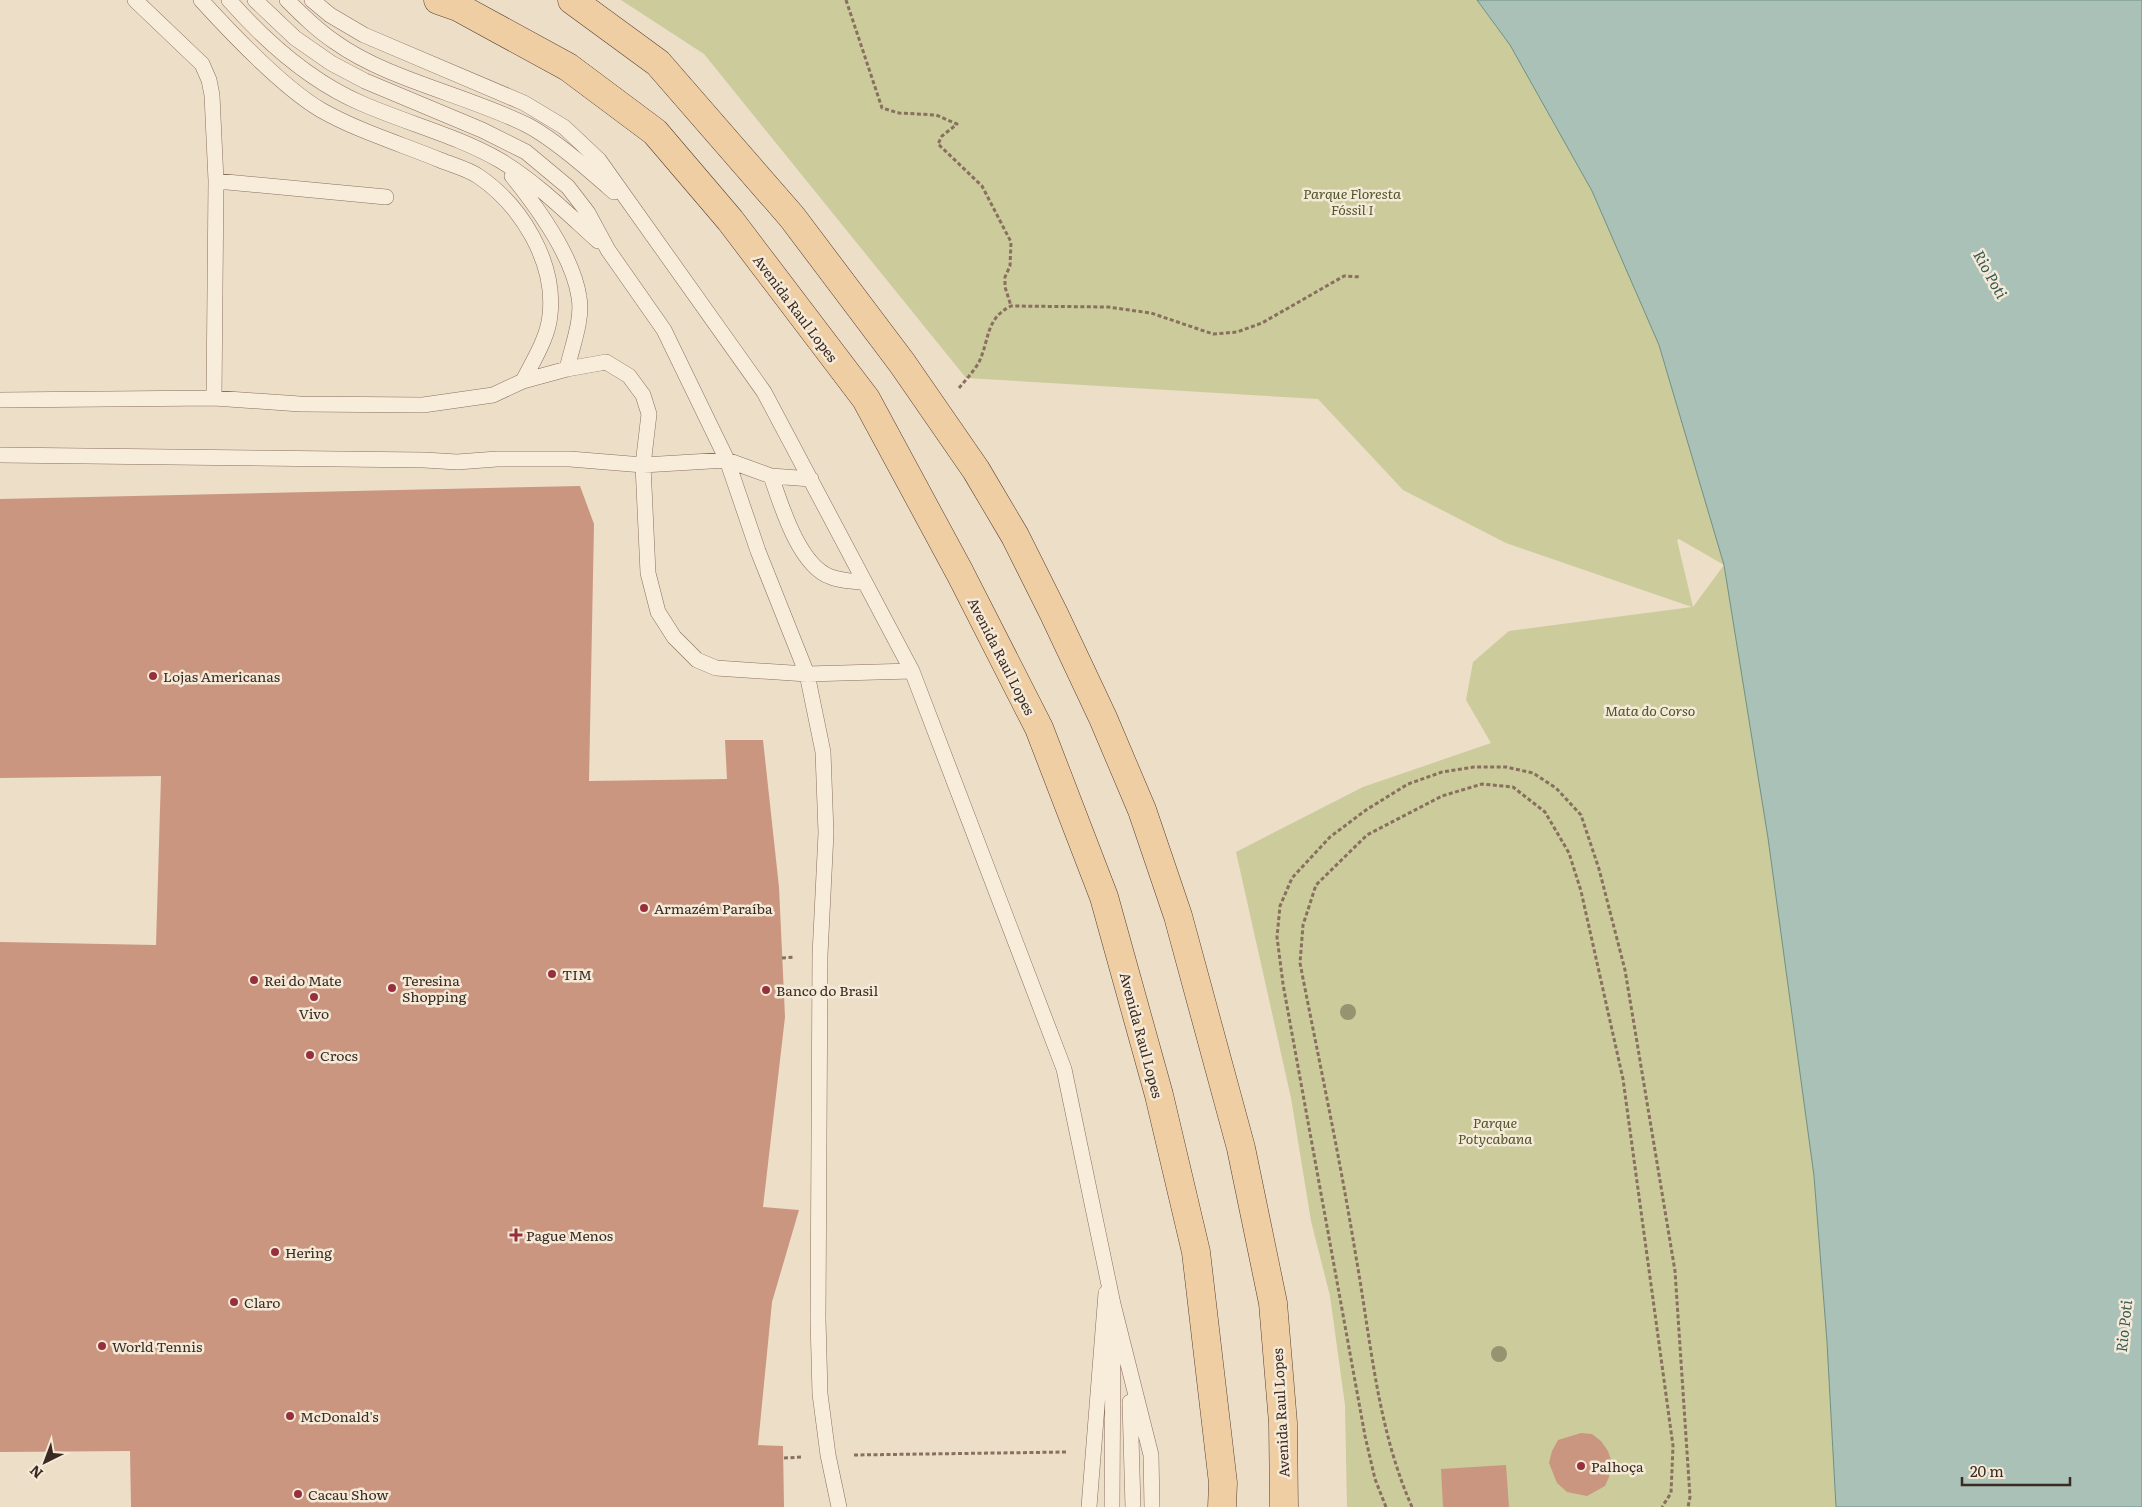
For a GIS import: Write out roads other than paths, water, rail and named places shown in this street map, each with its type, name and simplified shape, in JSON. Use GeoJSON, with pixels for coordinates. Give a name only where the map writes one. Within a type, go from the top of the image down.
{"type":"FeatureCollection","features":[{"type":"Feature","properties":{"kind":"main road","name":"Avenida Raul Lopes"},"geometry":{"type":"LineString","coordinates":[[438,0],[458,7],[568,67],[655,132],[730,220],[866,399],[960,573],[1039,728],[1104,897],[1159,1095],[1196,1252],[1223,1483],[1222,1507]]}},
{"type":"Feature","properties":{"kind":"main road","name":"Avenida Raul Lopes"},"geometry":{"type":"LineString","coordinates":[[572,0],[658,63],[792,217],[902,363],[976,470],[1015,536],[1054,614],[1103,718],[1142,810],[1178,916],[1241,1148],[1273,1303],[1282,1423],[1284,1507]]}},
{"type":"Feature","properties":{"kind":"lane"},"geometry":{"type":"LineString","coordinates":[[135,0],[202,64],[209,80],[212,94],[216,181],[214,398]]}},
{"type":"Feature","properties":{"kind":"lane"},"geometry":{"type":"LineString","coordinates":[[201,0],[293,89],[321,110],[478,176],[502,197],[525,223],[540,253],[550,286],[550,316],[543,341],[523,381]]}},
{"type":"Feature","properties":{"kind":"lane"},"geometry":{"type":"LineString","coordinates":[[229,0],[281,52],[324,84],[363,104],[438,132],[500,161],[548,196],[608,250]]}},
{"type":"Feature","properties":{"kind":"lane"},"geometry":{"type":"LineString","coordinates":[[255,0],[295,38],[331,63],[365,81],[482,130],[526,152],[568,187],[588,213],[608,250],[664,330],[727,460],[758,551],[807,674],[823,752],[826,833],[820,955],[818,1319],[820,1394],[828,1455],[839,1507]]}},
{"type":"Feature","properties":{"kind":"lane"},"geometry":{"type":"LineString","coordinates":[[287,0],[310,23],[336,43],[373,64],[528,126],[587,168],[636,211]]}},
{"type":"Feature","properties":{"kind":"lane"},"geometry":{"type":"LineString","coordinates":[[312,0],[330,15],[364,35],[524,103],[564,127],[598,160],[764,392],[912,671],[1064,1069],[1129,1375],[1151,1455],[1152,1507]]}},
{"type":"Feature","properties":{"kind":"lane"},"geometry":{"type":"LineString","coordinates":[[500,161],[538,208],[573,277],[579,297],[579,318],[567,368]]}},
{"type":"Feature","properties":{"kind":"lane"},"geometry":{"type":"LineString","coordinates":[[216,181],[386,197]]}},
{"type":"Feature","properties":{"kind":"lane"},"geometry":{"type":"LineString","coordinates":[[0,400],[214,398],[300,404],[423,405],[493,395],[523,381],[567,368],[606,362],[629,376],[634,382],[643,395],[649,414],[643,465],[648,574],[658,612],[674,637],[697,660],[716,668],[807,674],[912,671]]}},
{"type":"Feature","properties":{"kind":"lane"},"geometry":{"type":"LineString","coordinates":[[0,455],[457,462],[497,459],[570,459],[643,465],[727,460],[771,476],[811,479]]}},
{"type":"Feature","properties":{"kind":"lane"},"geometry":{"type":"LineString","coordinates":[[771,476],[786,520],[815,567],[830,577],[865,582]]}},
{"type":"Feature","properties":{"kind":"lane"},"geometry":{"type":"LineString","coordinates":[[1089,1507],[1107,1277]]}},
{"type":"Feature","properties":{"kind":"lane"},"geometry":{"type":"LineString","coordinates":[[1112,1507],[1113,1304]]}},
{"type":"Feature","properties":{"kind":"lane"},"geometry":{"type":"LineString","coordinates":[[1129,1375],[1133,1507]]}},
{"type":"Feature","properties":{"kind":"water","name":"Rio Poti"},"geometry":{"type":"Polygon","coordinates":[[[1477,0],[2142,0],[2142,1507],[1836,1507],[1827,1342],[1814,1176],[1768,838],[1724,565],[1659,345],[1592,191],[1510,45],[1477,0]]]}},
{"type":"Feature","properties":{"kind":"place","name":"Lojas Americanas"},"geometry":{"type":"Point","coordinates":[153,676]}},
{"type":"Feature","properties":{"kind":"place","name":"Armazém Paraíba"},"geometry":{"type":"Point","coordinates":[644,908]}},
{"type":"Feature","properties":{"kind":"place","name":"TIM"},"geometry":{"type":"Point","coordinates":[552,974]}},
{"type":"Feature","properties":{"kind":"place","name":"Rei do Mate"},"geometry":{"type":"Point","coordinates":[254,980]}},
{"type":"Feature","properties":{"kind":"place","name":"Teresina Shopping"},"geometry":{"type":"Point","coordinates":[392,988]}},
{"type":"Feature","properties":{"kind":"place","name":"Banco do Brasil"},"geometry":{"type":"Point","coordinates":[766,990]}},
{"type":"Feature","properties":{"kind":"place","name":"Vivo"},"geometry":{"type":"Point","coordinates":[314,997]}},
{"type":"Feature","properties":{"kind":"place","name":"Crocs"},"geometry":{"type":"Point","coordinates":[310,1055]}},
{"type":"Feature","properties":{"kind":"place","name":"Pague Menos"},"geometry":{"type":"Point","coordinates":[516,1235]}},
{"type":"Feature","properties":{"kind":"place","name":"Hering"},"geometry":{"type":"Point","coordinates":[275,1252]}},
{"type":"Feature","properties":{"kind":"place","name":"Claro"},"geometry":{"type":"Point","coordinates":[234,1302]}},
{"type":"Feature","properties":{"kind":"place","name":"World Tennis"},"geometry":{"type":"Point","coordinates":[102,1346]}},
{"type":"Feature","properties":{"kind":"place","name":"McDonald's"},"geometry":{"type":"Point","coordinates":[290,1416]}},
{"type":"Feature","properties":{"kind":"place","name":"Palhoça"},"geometry":{"type":"Point","coordinates":[1581,1466]}},
{"type":"Feature","properties":{"kind":"place","name":"Cacau Show"},"geometry":{"type":"Point","coordinates":[298,1494]}},
{"type":"Feature","properties":{"kind":"park label","name":"Parque Floresta Fóssil I"},"geometry":{"type":"Point","coordinates":[1352,202]}},
{"type":"Feature","properties":{"kind":"park label","name":"Mata do Corso"},"geometry":{"type":"Point","coordinates":[1650,710]}},
{"type":"Feature","properties":{"kind":"park label","name":"Parque Potycabana"},"geometry":{"type":"Point","coordinates":[1495,1130]}}]}
